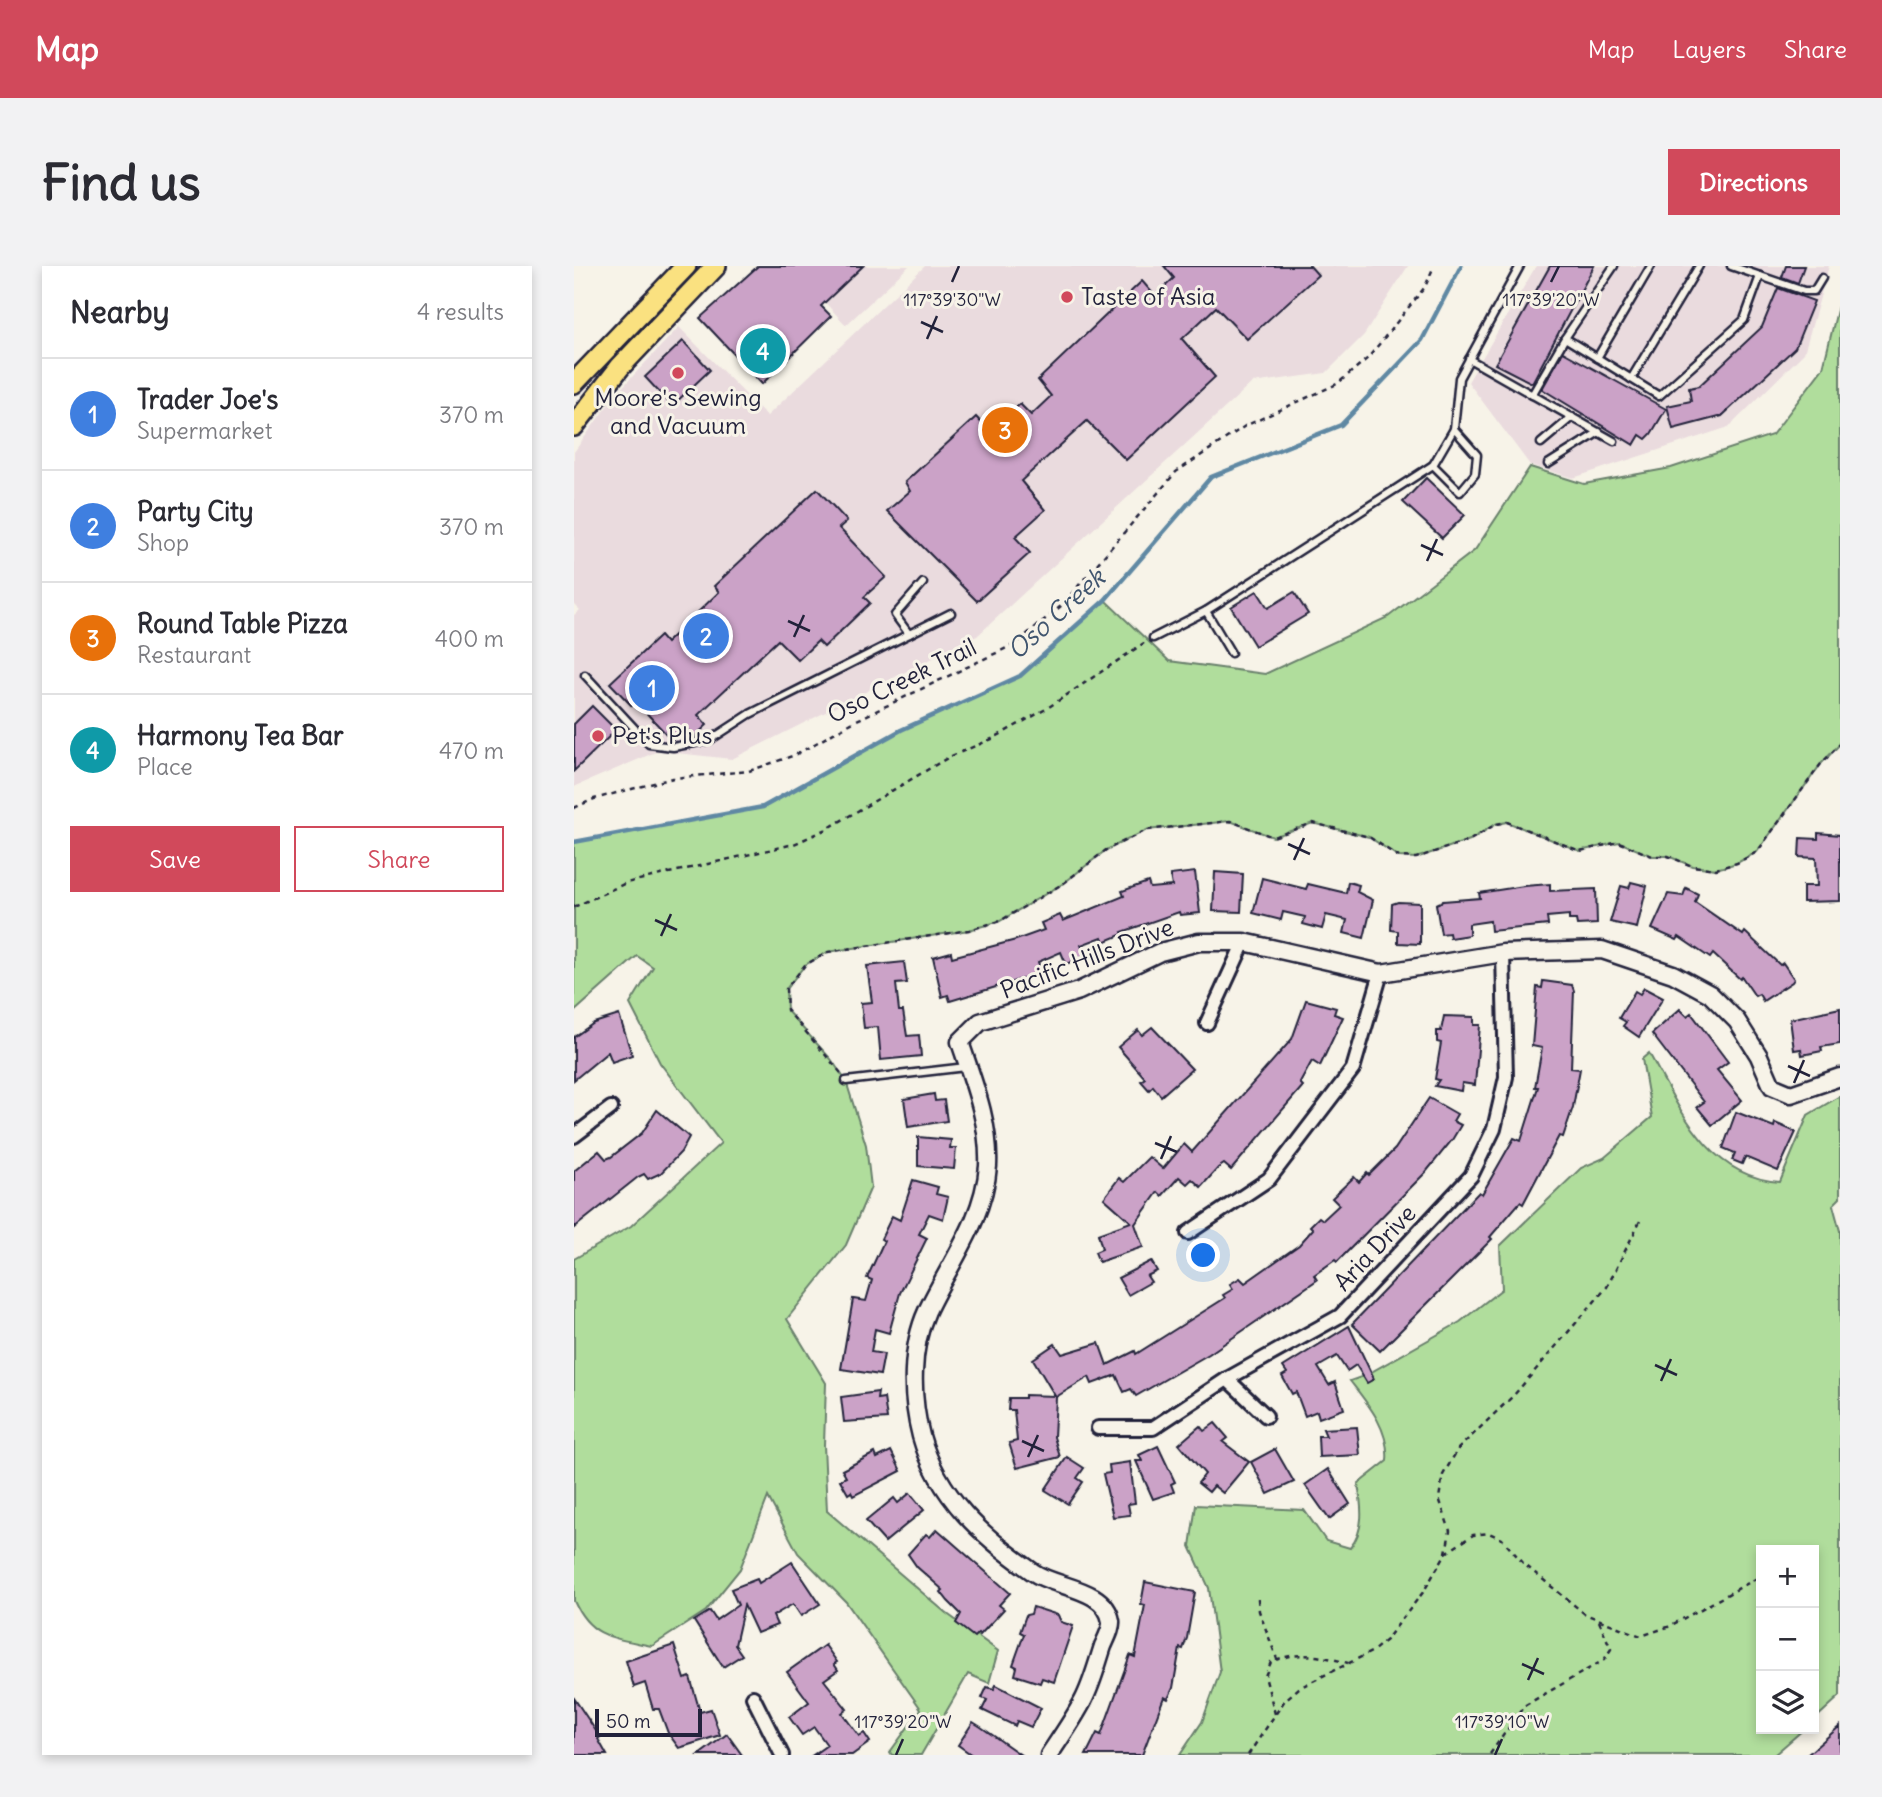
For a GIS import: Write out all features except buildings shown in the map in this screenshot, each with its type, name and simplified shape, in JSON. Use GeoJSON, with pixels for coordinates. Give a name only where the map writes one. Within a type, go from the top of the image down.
{"type":"FeatureCollection","features":[{"type":"Feature","properties":{"kind":"main road"},"geometry":{"type":"LineString","coordinates":[[574,383],[686,266]]}},
{"type":"Feature","properties":{"kind":"main road"},"geometry":{"type":"LineString","coordinates":[[574,426],[620,367],[716,266]]}},
{"type":"Feature","properties":{"kind":"street","name":"Pacific Hills Drive"},"geometry":{"type":"LineString","coordinates":[[1049,1755],[1084,1700],[1111,1623],[1106,1608],[1081,1591],[1036,1574],[958,1508],[943,1489],[927,1459],[918,1425],[915,1349],[926,1314],[969,1232],[982,1196],[988,1166],[986,1134],[960,1042],[980,1022],[1079,991],[1160,952],[1199,942],[1244,942],[1381,974],[1503,953],[1602,950],[1673,974],[1710,994],[1737,1021],[1759,1056],[1772,1086],[1791,1094],[1840,1077]]}},
{"type":"Feature","properties":{"kind":"street"},"geometry":{"type":"LineString","coordinates":[[1207,1023],[1244,942]]}},
{"type":"Feature","properties":{"kind":"street","name":"Aria Drive"},"geometry":{"type":"LineString","coordinates":[[1098,1428],[1153,1428],[1227,1378],[1340,1316],[1471,1175],[1494,1129],[1506,1077],[1503,953]]}},
{"type":"Feature","properties":{"kind":"street"},"geometry":{"type":"LineString","coordinates":[[1188,1233],[1269,1179],[1353,1069],[1381,974]]}},
{"type":"Feature","properties":{"kind":"street"},"geometry":{"type":"LineString","coordinates":[[574,1136],[611,1108]]}},
{"type":"Feature","properties":{"kind":"street"},"geometry":{"type":"LineString","coordinates":[[1227,1378],[1266,1416]]}},
{"type":"Feature","properties":{"kind":"street"},"geometry":{"type":"LineString","coordinates":[[753,1697],[782,1755]]}},
{"type":"Feature","properties":{"kind":"lane"},"geometry":{"type":"LineString","coordinates":[[1153,638],[1206,611],[1433,465],[1454,429],[1459,378],[1520,266]]}},
{"type":"Feature","properties":{"kind":"lane"},"geometry":{"type":"LineString","coordinates":[[1532,395],[1565,338],[1614,266]]}},
{"type":"Feature","properties":{"kind":"lane"},"geometry":{"type":"LineString","coordinates":[[1597,358],[1651,266]]}},
{"type":"Feature","properties":{"kind":"lane"},"geometry":{"type":"LineString","coordinates":[[1631,379],[1699,266]]}},
{"type":"Feature","properties":{"kind":"lane"},"geometry":{"type":"LineString","coordinates":[[1731,266],[1814,291],[1822,278]]}},
{"type":"Feature","properties":{"kind":"lane"},"geometry":{"type":"LineString","coordinates":[[1565,338],[1659,396],[1744,320],[1760,276]]}},
{"type":"Feature","properties":{"kind":"lane"},"geometry":{"type":"LineString","coordinates":[[1469,359],[1614,441]]}},
{"type":"Feature","properties":{"kind":"lane"},"geometry":{"type":"LineString","coordinates":[[1541,443],[1572,417]]}},
{"type":"Feature","properties":{"kind":"lane"},"geometry":{"type":"LineString","coordinates":[[1433,465],[1460,492],[1475,474],[1477,455],[1454,429]]}},
{"type":"Feature","properties":{"kind":"lane"},"geometry":{"type":"LineString","coordinates":[[1548,464],[1599,432]]}},
{"type":"Feature","properties":{"kind":"lane"},"geometry":{"type":"LineString","coordinates":[[909,634],[895,615],[923,583]]}},
{"type":"Feature","properties":{"kind":"lane"},"geometry":{"type":"LineString","coordinates":[[1206,611],[1231,653]]}},
{"type":"Feature","properties":{"kind":"lane"},"geometry":{"type":"LineString","coordinates":[[584,675],[649,744],[673,747],[710,740],[750,714],[951,613]]}},
{"type":"Feature","properties":{"kind":"lane"},"geometry":{"type":"LineString","coordinates":[[846,1081],[968,1067]]}},
{"type":"Feature","properties":{"kind":"path","name":"Oso Creek Trail"},"geometry":{"type":"LineString","coordinates":[[574,808],[594,799],[673,778],[749,771],[795,755],[855,721],[1015,645],[1061,606],[1175,471],[1245,426],[1338,384],[1368,358],[1425,287],[1434,266]]}},
{"type":"Feature","properties":{"kind":"path"},"geometry":{"type":"LineString","coordinates":[[574,907],[626,883],[794,844],[827,829],[948,757],[992,739],[1046,709],[1153,638]]}},
{"type":"Feature","properties":{"kind":"path"},"geometry":{"type":"LineString","coordinates":[[846,1081],[831,1059],[787,1010],[786,989],[805,965],[828,952],[969,930],[1000,921],[1063,883],[1106,850],[1147,830],[1230,821],[1273,837],[1313,823],[1368,837],[1399,857],[1416,858],[1470,840],[1496,824],[1507,822],[1580,851],[1619,842],[1653,856],[1668,856],[1692,866],[1716,869],[1737,863],[1757,852],[1821,764],[1840,744]]}},
{"type":"Feature","properties":{"kind":"path"},"geometry":{"type":"LineString","coordinates":[[1248,1755],[1275,1714],[1299,1688],[1386,1640],[1424,1591],[1446,1553],[1450,1531],[1439,1499],[1443,1475],[1448,1466],[1458,1449],[1514,1395],[1606,1287],[1627,1252],[1641,1219]]}},
{"type":"Feature","properties":{"kind":"path"},"geometry":{"type":"LineString","coordinates":[[1446,1553],[1473,1535],[1489,1533],[1502,1539],[1555,1590],[1599,1621],[1641,1636],[1655,1633],[1756,1579]]}},
{"type":"Feature","properties":{"kind":"path"},"geometry":{"type":"LineString","coordinates":[[1258,1599],[1259,1611],[1277,1659]]}},
{"type":"Feature","properties":{"kind":"path"},"geometry":{"type":"LineString","coordinates":[[1490,1754],[1524,1706],[1604,1660],[1611,1649],[1599,1621]]}},
{"type":"Feature","properties":{"kind":"path"},"geometry":{"type":"LineString","coordinates":[[1275,1714],[1265,1676],[1271,1662],[1286,1655],[1307,1655],[1348,1663]]}},
{"type":"Feature","properties":{"kind":"shaded area"},"geometry":{"type":"Polygon","coordinates":[[[791,266],[909,266],[846,325],[791,266]]]}},
{"type":"Feature","properties":{"kind":"shaded area"},"geometry":{"type":"Polygon","coordinates":[[[925,266],[1408,266],[1364,335],[1326,373],[1252,383],[977,636],[732,759],[658,751],[574,787],[574,615],[580,610],[574,604],[574,452],[615,395],[679,327],[767,416],[925,266]]]}},
{"type":"Feature","properties":{"kind":"shaded area"},"geometry":{"type":"Polygon","coordinates":[[[1536,266],[1829,266],[1804,353],[1729,427],[1573,478],[1530,465],[1468,382],[1536,266]]]}},
{"type":"Feature","properties":{"kind":"green space"},"geometry":{"type":"Polygon","coordinates":[[[1840,298],[1840,744],[1821,764],[1757,852],[1737,863],[1716,869],[1692,866],[1668,856],[1652,856],[1619,842],[1580,851],[1507,822],[1496,824],[1470,840],[1416,858],[1399,857],[1369,837],[1313,823],[1273,837],[1230,821],[1147,830],[1106,850],[1064,883],[1000,921],[969,930],[828,952],[805,965],[786,989],[787,1011],[831,1059],[846,1081],[866,1145],[871,1187],[846,1245],[787,1319],[826,1383],[824,1445],[827,1511],[946,1613],[998,1651],[989,1683],[968,1674],[921,1755],[892,1755],[890,1752],[921,1709],[846,1602],[798,1553],[768,1497],[740,1569],[706,1611],[652,1646],[606,1635],[588,1623],[574,1601],[574,1259],[631,1226],[721,1143],[660,1063],[630,1004],[653,967],[637,956],[574,1012],[574,842],[763,807],[901,730],[1020,676],[1105,600],[1169,661],[1265,674],[1388,617],[1475,550],[1530,467],[1584,484],[1671,468],[1772,435],[1823,368],[1840,298]]]}},
{"type":"Feature","properties":{"kind":"green space"},"geometry":{"type":"Polygon","coordinates":[[[1649,1053],[1685,1117],[1715,1154],[1734,1168],[1755,1177],[1780,1182],[1808,1115],[1840,1096],[1840,1198],[1833,1205],[1840,1231],[1840,1696],[1819,1715],[1819,1545],[1756,1545],[1756,1734],[1798,1734],[1774,1755],[1180,1755],[1202,1722],[1220,1672],[1209,1588],[1190,1546],[1196,1505],[1304,1510],[1326,1541],[1350,1548],[1360,1526],[1358,1484],[1387,1461],[1387,1450],[1376,1418],[1350,1381],[1364,1376],[1460,1322],[1502,1289],[1500,1246],[1581,1168],[1604,1158],[1652,1117],[1642,1059],[1649,1053]]]}},
{"type":"Feature","properties":{"kind":"waterway","name":"Oso Creek"},"geometry":{"type":"LineString","coordinates":[[574,842],[763,807],[901,730],[1020,676],[1105,600],[1211,477],[1341,425],[1422,340],[1461,266]]}},
{"type":"Feature","properties":{"kind":"place","name":"Taste of Asia"},"geometry":{"type":"Point","coordinates":[1067,297]}},
{"type":"Feature","properties":{"kind":"place","name":"Harmony Tea Bar"},"geometry":{"type":"Point","coordinates":[763,351]}},
{"type":"Feature","properties":{"kind":"place","name":"Moore's Sewing and Vacuum"},"geometry":{"type":"Point","coordinates":[678,373]}},
{"type":"Feature","properties":{"kind":"place","name":"Round Table Pizza"},"geometry":{"type":"Point","coordinates":[1005,430]}},
{"type":"Feature","properties":{"kind":"place","name":"Party City"},"geometry":{"type":"Point","coordinates":[706,636]}},
{"type":"Feature","properties":{"kind":"place","name":"Trader Joe's"},"geometry":{"type":"Point","coordinates":[652,688]}},
{"type":"Feature","properties":{"kind":"place","name":"Pet's Plus"},"geometry":{"type":"Point","coordinates":[598,736]}}]}
